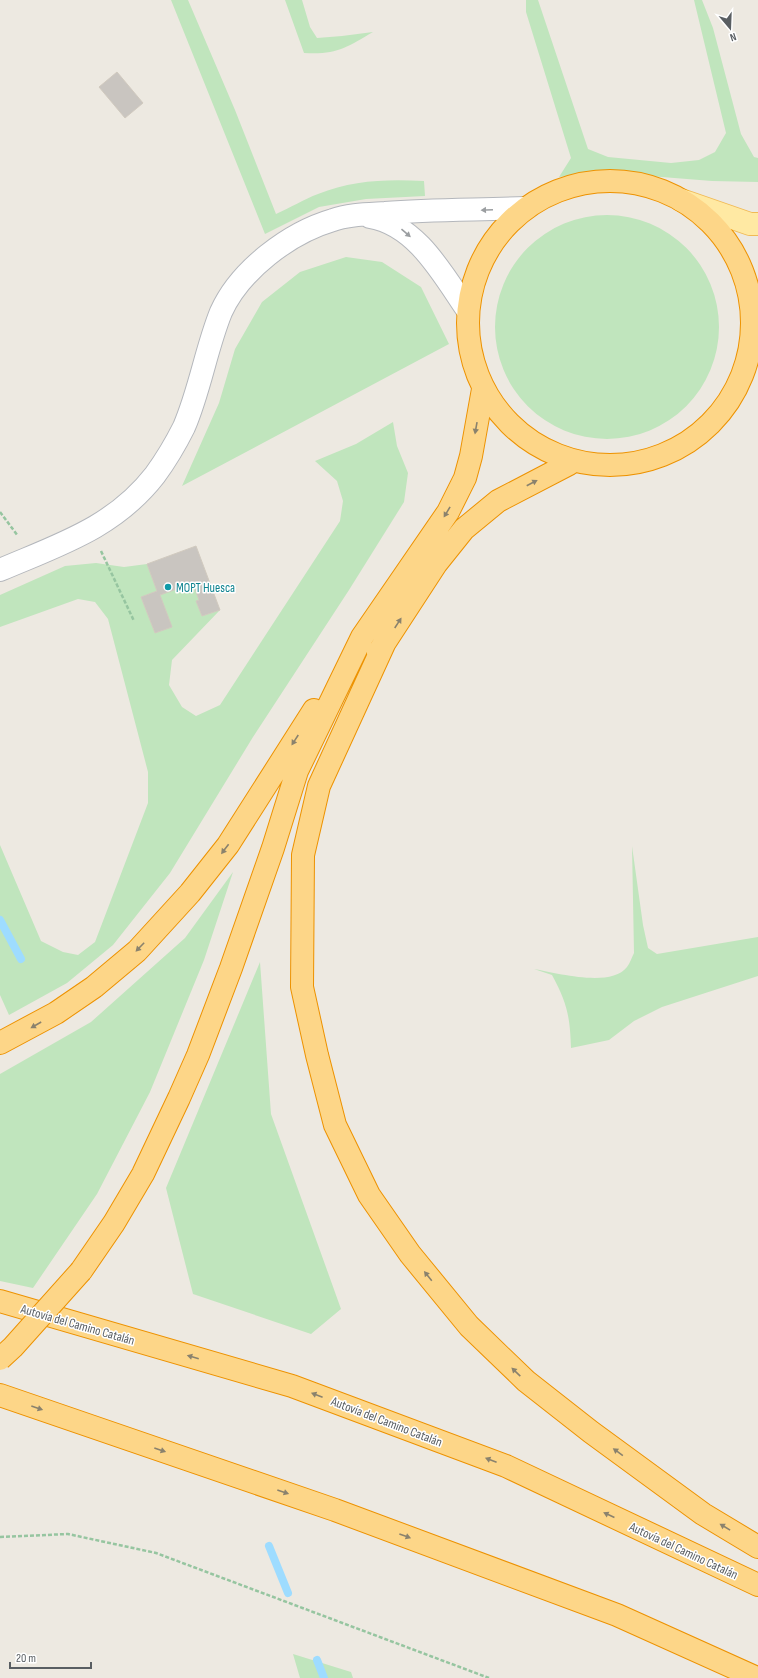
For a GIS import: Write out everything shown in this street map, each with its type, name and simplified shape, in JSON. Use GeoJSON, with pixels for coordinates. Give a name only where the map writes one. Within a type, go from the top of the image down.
{"type":"FeatureCollection","features":[{"type":"Feature","properties":{"kind":"highway"},"geometry":{"type":"LineString","coordinates":[[297,771],[386,642],[436,564],[464,529],[498,501],[570,464],[635,463],[670,451],[701,432],[726,404],[744,372],[755,329],[751,303],[743,272],[728,243],[707,219],[681,200],[643,184],[602,181],[562,189],[526,208],[497,236],[477,271],[468,311],[468,338],[473,364],[483,389],[504,418],[525,436],[570,464]]}},
{"type":"Feature","properties":{"kind":"highway"},"geometry":{"type":"LineString","coordinates":[[0,1043],[56,1013],[94,987],[137,951],[190,893],[228,845],[280,762],[362,637],[448,512],[465,478],[471,456],[483,389]]}},
{"type":"Feature","properties":{"kind":"highway"},"geometry":{"type":"LineString","coordinates":[[0,1359],[13,1347],[81,1271],[114,1223],[144,1174],[198,1055],[270,856],[297,771],[362,637]]}},
{"type":"Feature","properties":{"kind":"highway"},"geometry":{"type":"LineString","coordinates":[[386,642],[320,786],[303,855],[302,987],[317,1055],[335,1125],[369,1195],[410,1254],[469,1326],[526,1381],[591,1432],[703,1514],[758,1547]]}},
{"type":"Feature","properties":{"kind":"highway","name":"Autovía del Camino Catalán"},"geometry":{"type":"LineString","coordinates":[[0,1301],[292,1386],[513,1469],[758,1585]]}},
{"type":"Feature","properties":{"kind":"highway"},"geometry":{"type":"LineString","coordinates":[[0,1395],[335,1510],[602,1609],[757,1678]]}},
{"type":"Feature","properties":{"kind":"main road"},"geometry":{"type":"LineString","coordinates":[[681,200],[750,224],[758,224]]}},
{"type":"Feature","properties":{"kind":"street"},"geometry":{"type":"LineString","coordinates":[[0,570],[83,535],[107,520],[129,503],[154,476],[168,456],[184,427],[194,399],[208,348],[222,311],[238,285],[259,263],[278,247],[298,235],[333,219],[357,215],[422,210],[526,208]]}},
{"type":"Feature","properties":{"kind":"street"},"geometry":{"type":"LineString","coordinates":[[357,215],[382,219],[399,227],[415,241],[436,264],[468,311]]}},
{"type":"Feature","properties":{"kind":"path"},"geometry":{"type":"LineString","coordinates":[[83,535],[102,552],[134,621]]}},
{"type":"Feature","properties":{"kind":"path"},"geometry":{"type":"LineString","coordinates":[[0,1537],[68,1534],[156,1553],[488,1678]]}},
{"type":"Feature","properties":{"kind":"green space"},"geometry":{"type":"Polygon","coordinates":[[[171,0],[188,0],[235,110],[276,214],[308,198],[331,189],[357,183],[397,180],[424,181],[425,196],[366,199],[319,207],[265,234],[171,0]]]}},
{"type":"Feature","properties":{"kind":"green space"},"geometry":{"type":"Polygon","coordinates":[[[285,0],[302,0],[310,27],[317,38],[373,32],[340,49],[324,53],[304,53],[285,0]]]}},
{"type":"Feature","properties":{"kind":"green space"},"geometry":{"type":"Polygon","coordinates":[[[526,0],[538,0],[588,149],[608,157],[671,163],[699,160],[715,152],[726,133],[694,0],[702,0],[713,28],[741,134],[754,157],[758,158],[758,182],[712,181],[599,172],[559,177],[571,158],[526,12],[526,0]]]}},
{"type":"Feature","properties":{"kind":"green space"},"geometry":{"type":"Polygon","coordinates":[[[596,215],[618,215],[650,223],[660,228],[678,240],[694,256],[711,284],[717,305],[719,327],[717,349],[711,370],[694,398],[678,414],[650,431],[618,439],[596,439],[564,431],[554,426],[536,414],[520,398],[503,370],[495,338],[495,316],[503,284],[508,274],[520,256],[536,240],[564,223],[596,215]]]}},
{"type":"Feature","properties":{"kind":"green space"},"geometry":{"type":"Polygon","coordinates":[[[346,257],[382,262],[421,287],[449,344],[182,486],[219,403],[235,349],[262,302],[300,272],[346,257]]]}},
{"type":"Feature","properties":{"kind":"green space"},"geometry":{"type":"Polygon","coordinates":[[[393,422],[397,446],[408,473],[404,502],[349,590],[253,737],[170,873],[113,945],[67,983],[9,1015],[0,995],[0,845],[41,941],[63,952],[78,955],[95,942],[148,803],[148,772],[108,619],[95,602],[78,599],[0,627],[0,595],[65,566],[96,563],[124,567],[147,564],[157,591],[141,597],[155,633],[171,627],[160,595],[193,583],[199,600],[196,601],[202,616],[220,610],[172,660],[169,685],[182,707],[196,716],[220,705],[340,521],[343,501],[337,481],[315,461],[356,444],[393,422]]]}},
{"type":"Feature","properties":{"kind":"green space"},"geometry":{"type":"Polygon","coordinates":[[[632,846],[643,925],[648,948],[657,954],[758,937],[758,976],[662,1007],[634,1021],[609,1040],[571,1048],[569,1018],[557,985],[552,975],[534,969],[569,976],[597,978],[609,977],[619,973],[627,967],[634,953],[632,846]]]}},
{"type":"Feature","properties":{"kind":"green space"},"geometry":{"type":"Polygon","coordinates":[[[233,872],[204,960],[150,1092],[97,1194],[33,1288],[0,1281],[0,1074],[91,1022],[185,938],[233,872]]]}},
{"type":"Feature","properties":{"kind":"green space"},"geometry":{"type":"Polygon","coordinates":[[[260,962],[271,1114],[341,1309],[311,1334],[193,1294],[166,1188],[260,962]]]}},
{"type":"Feature","properties":{"kind":"green space"},"geometry":{"type":"Polygon","coordinates":[[[293,1654],[351,1672],[353,1678],[300,1678],[293,1654]]]}},
{"type":"Feature","properties":{"kind":"building"},"geometry":{"type":"Polygon","coordinates":[[[117,72],[143,103],[125,118],[99,87],[117,72]]]}},
{"type":"Feature","properties":{"kind":"building","name":"MOPT Huesca"},"geometry":{"type":"Polygon","coordinates":[[[196,546],[220,610],[202,616],[196,601],[199,600],[193,583],[160,595],[172,627],[155,633],[141,597],[157,591],[147,564],[196,546]]]}},
{"type":"Feature","properties":{"kind":"waterway"},"geometry":{"type":"LineString","coordinates":[[0,920],[21,959]]}},
{"type":"Feature","properties":{"kind":"waterway"},"geometry":{"type":"LineString","coordinates":[[269,1546],[288,1593]]}},
{"type":"Feature","properties":{"kind":"waterway"},"geometry":{"type":"LineString","coordinates":[[317,1660],[324,1678]]}},
{"type":"Feature","properties":{"kind":"place","name":"MOPT Huesca"},"geometry":{"type":"Point","coordinates":[168,587]}}]}
